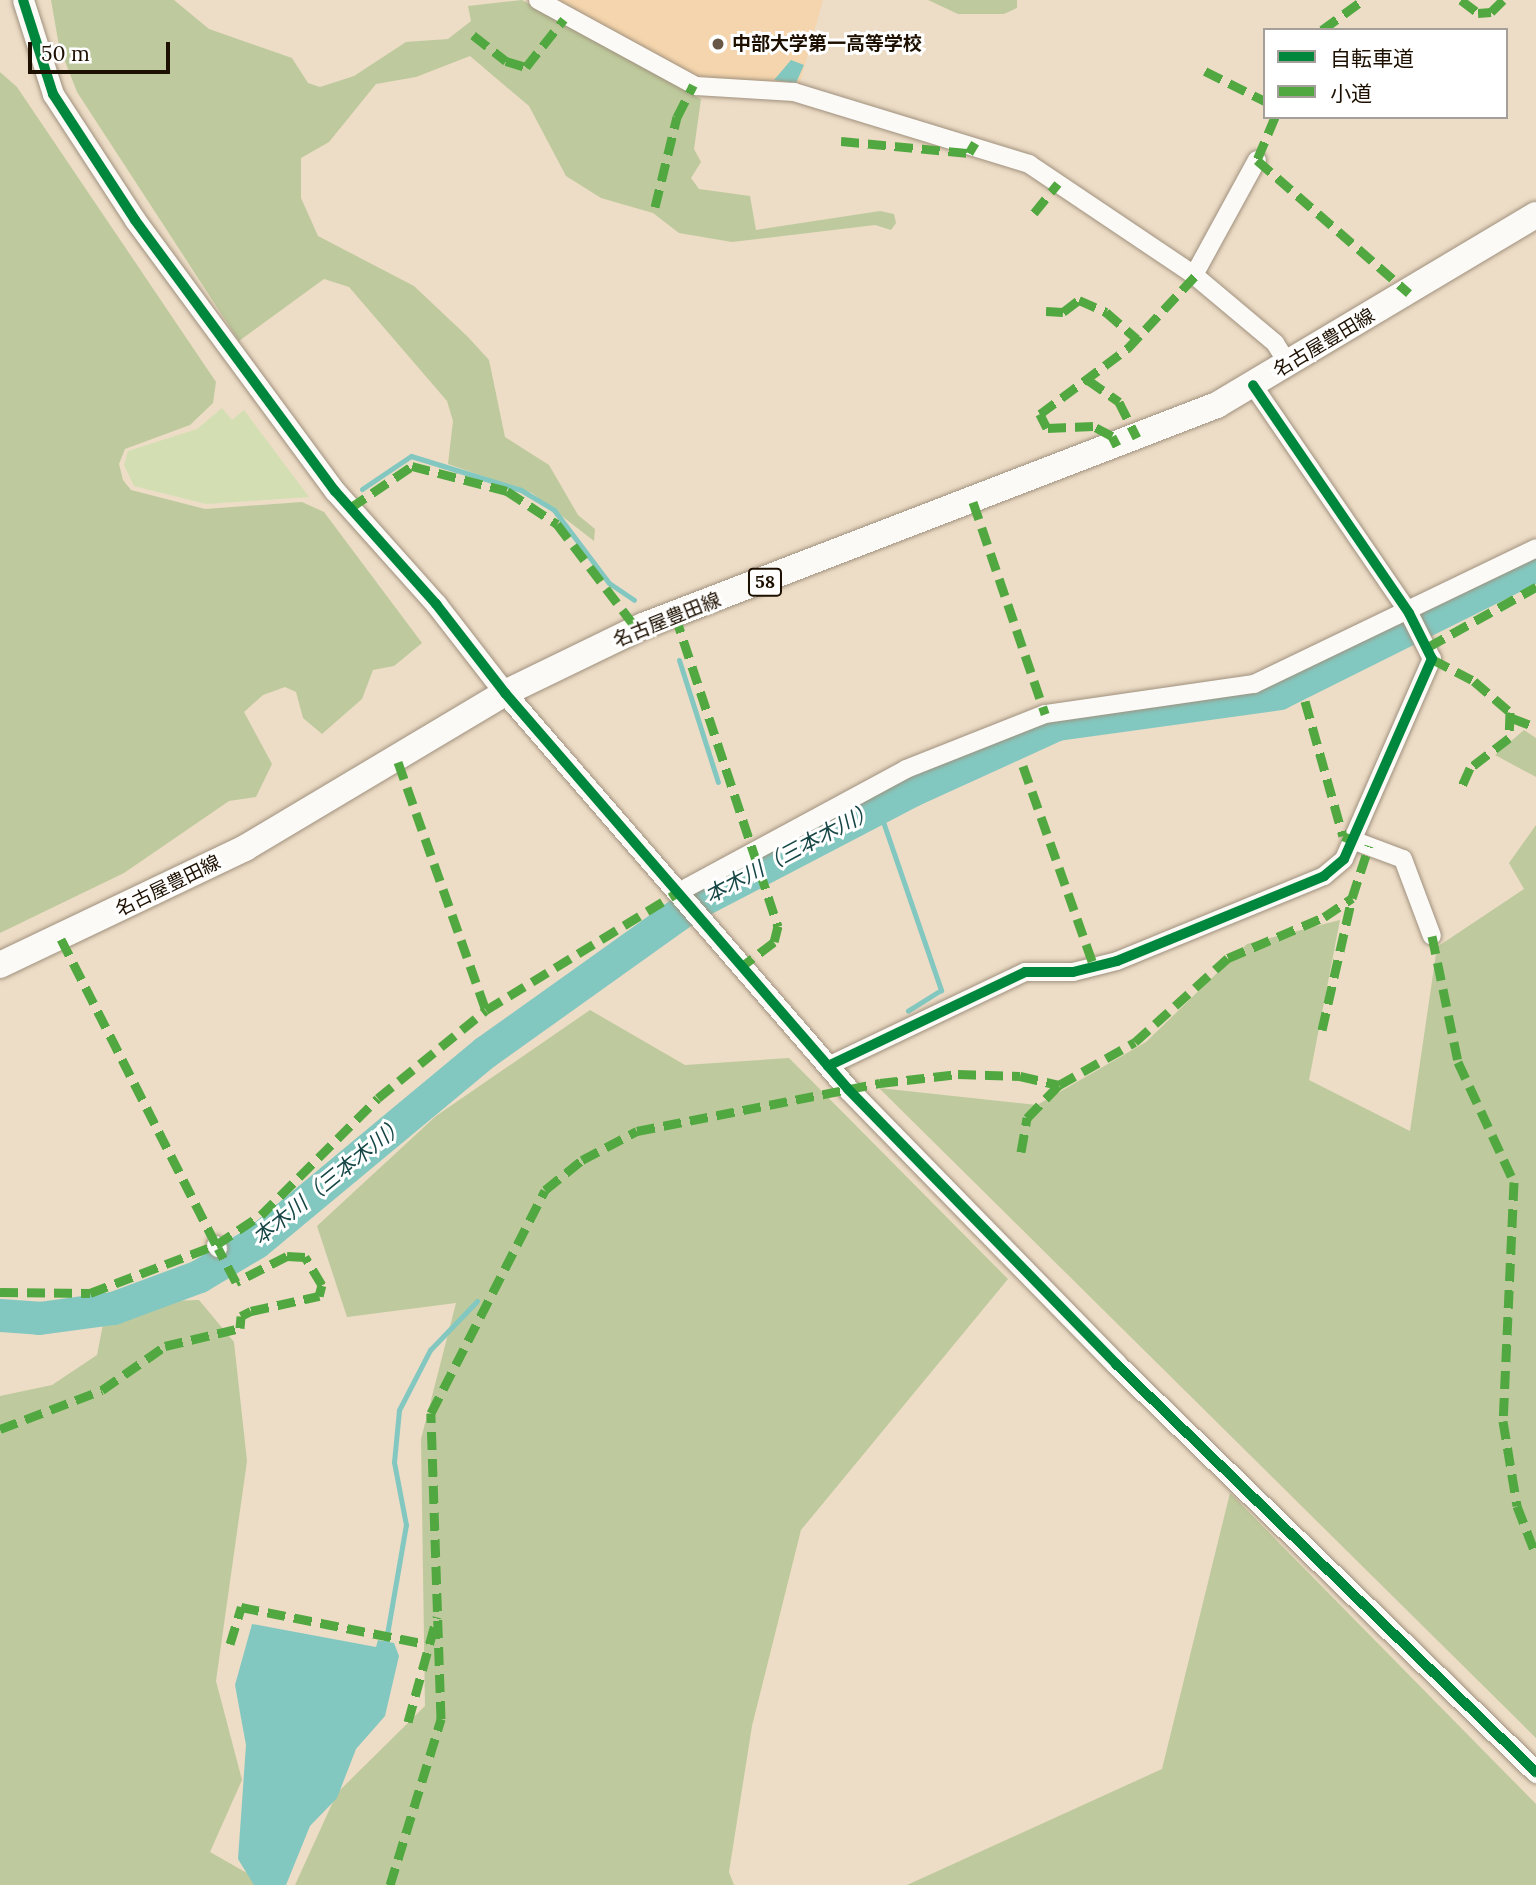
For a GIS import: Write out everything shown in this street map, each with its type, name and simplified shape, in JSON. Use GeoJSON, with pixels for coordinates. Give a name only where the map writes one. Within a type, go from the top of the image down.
{"type":"FeatureCollection","features":[{"type":"Feature","properties":{"kind":"main road","name":"名古屋豊田線"},"geometry":{"type":"LineString","coordinates":[[0,965],[245,848],[505,694],[643,626],[1175,424],[1253,385],[1536,215]]}},
{"type":"Feature","properties":{"kind":"street"},"geometry":{"type":"LineString","coordinates":[[23,0],[53,94],[135,220],[294,439],[505,694],[828,1066],[1116,1364],[1536,1772]]}},
{"type":"Feature","properties":{"kind":"street"},"geometry":{"type":"LineString","coordinates":[[538,0],[696,86],[794,92],[1002,151],[1194,275],[1275,343],[1288,364]]}},
{"type":"Feature","properties":{"kind":"street"},"geometry":{"type":"LineString","coordinates":[[1194,275],[1257,160]]}},
{"type":"Feature","properties":{"kind":"street"},"geometry":{"type":"LineString","coordinates":[[828,1066],[1025,972],[1073,972],[1117,961],[1324,876],[1355,841],[1432,659],[1427,644],[1409,613],[1253,385]]}},
{"type":"Feature","properties":{"kind":"street"},"geometry":{"type":"LineString","coordinates":[[677,894],[906,769],[1045,714],[1254,684],[1409,613],[1536,548]]}},
{"type":"Feature","properties":{"kind":"street"},"geometry":{"type":"LineString","coordinates":[[1355,841],[1402,859],[1432,936]]}},
{"type":"Feature","properties":{"kind":"shaded area","name":"中部大学第一高等学校"},"geometry":{"type":"Polygon","coordinates":[[[549,0],[823,0],[799,86],[695,80],[549,0]]]}},
{"type":"Feature","properties":{"kind":"green space"},"geometry":{"type":"Polygon","coordinates":[[[51,0],[174,0],[209,29],[292,58],[308,83],[320,87],[354,76],[406,42],[448,39],[471,21],[468,6],[522,0],[701,99],[694,149],[701,162],[691,178],[699,189],[750,196],[756,230],[880,211],[894,214],[896,223],[891,230],[875,225],[732,242],[679,233],[653,213],[601,198],[566,176],[529,106],[470,56],[416,77],[376,84],[329,142],[301,158],[301,198],[318,236],[414,286],[489,360],[505,437],[549,465],[578,515],[595,529],[594,541],[532,493],[448,464],[453,421],[447,401],[349,287],[324,279],[239,341],[77,92],[59,46],[51,0]]]}},
{"type":"Feature","properties":{"kind":"green space"},"geometry":{"type":"Polygon","coordinates":[[[928,0],[1017,0],[1017,8],[1004,14],[958,14],[928,0]]]}},
{"type":"Feature","properties":{"kind":"green space"},"geometry":{"type":"Polygon","coordinates":[[[0,72],[17,87],[216,382],[213,403],[190,425],[125,449],[119,464],[123,480],[131,490],[205,509],[302,502],[324,512],[422,643],[394,666],[373,670],[362,699],[322,734],[303,718],[296,692],[285,687],[263,695],[244,712],[272,764],[256,797],[229,801],[124,873],[0,933],[0,72]]]}},
{"type":"Feature","properties":{"kind":"green space"},"geometry":{"type":"Polygon","coordinates":[[[222,408],[232,420],[244,410],[309,497],[206,504],[134,486],[124,465],[128,451],[197,429],[222,408]]]}},
{"type":"Feature","properties":{"kind":"green space"},"geometry":{"type":"Polygon","coordinates":[[[1524,730],[1536,738],[1536,777],[1495,755],[1524,730]]]}},
{"type":"Feature","properties":{"kind":"green space"},"geometry":{"type":"Polygon","coordinates":[[[1536,825],[1536,1738],[879,1088],[1037,1105],[1146,1042],[1247,944],[1340,920],[1309,1080],[1410,1131],[1437,947],[1524,889],[1509,863],[1536,825]]]}},
{"type":"Feature","properties":{"kind":"green space"},"geometry":{"type":"Polygon","coordinates":[[[590,1010],[685,1065],[789,1058],[1008,1279],[801,1530],[752,1726],[729,1872],[734,1885],[295,1885],[337,1793],[425,1706],[421,1439],[456,1303],[347,1317],[317,1226],[436,1116],[590,1010]]]}},
{"type":"Feature","properties":{"kind":"green space"},"geometry":{"type":"Polygon","coordinates":[[[199,1300],[234,1342],[247,1461],[216,1681],[242,1780],[210,1852],[268,1885],[0,1885],[0,1396],[52,1385],[97,1355],[104,1319],[167,1301],[199,1300]]]}},
{"type":"Feature","properties":{"kind":"green space"},"geometry":{"type":"Polygon","coordinates":[[[1230,1493],[1536,1804],[1536,1885],[907,1885],[1162,1769],[1230,1493]]]}},
{"type":"Feature","properties":{"kind":"water"},"geometry":{"type":"Polygon","coordinates":[[[791,60],[804,65],[796,83],[774,80],[791,60]]]}},
{"type":"Feature","properties":{"kind":"water"},"geometry":{"type":"Polygon","coordinates":[[[252,1624],[376,1647],[378,1640],[394,1643],[399,1656],[385,1716],[356,1749],[337,1798],[310,1826],[286,1885],[254,1885],[238,1859],[246,1745],[235,1685],[252,1624]]]}},
{"type":"Feature","properties":{"kind":"waterway"},"geometry":{"type":"LineString","coordinates":[[362,489],[411,456],[521,490],[554,510],[609,583],[634,600]]}},
{"type":"Feature","properties":{"kind":"waterway","name":"本木川（三本木川）"},"geometry":{"type":"LineString","coordinates":[[0,1315],[39,1318],[113,1308],[199,1276],[256,1242],[485,1052],[688,907],[912,790],[1057,724],[1279,693],[1536,565]]}},
{"type":"Feature","properties":{"kind":"waterway"},"geometry":{"type":"LineString","coordinates":[[679,660],[718,782]]}},
{"type":"Feature","properties":{"kind":"waterway"},"geometry":{"type":"LineString","coordinates":[[878,807],[941,990],[908,1011]]}},
{"type":"Feature","properties":{"kind":"waterway"},"geometry":{"type":"LineString","coordinates":[[385,1646],[406,1525],[394,1462],[399,1410],[430,1350],[477,1301]]}},
{"type":"Feature","properties":{"kind":"marked path"},"geometry":{"type":"LineString","coordinates":[[1325,28],[1363,0]]}},
{"type":"Feature","properties":{"kind":"marked path"},"geometry":{"type":"LineString","coordinates":[[1461,0],[1478,13],[1491,12],[1503,0]]}},
{"type":"Feature","properties":{"kind":"marked path"},"geometry":{"type":"LineString","coordinates":[[473,35],[506,61],[526,67],[564,19]]}},
{"type":"Feature","properties":{"kind":"marked path"},"geometry":{"type":"LineString","coordinates":[[1205,71],[1263,100]]}},
{"type":"Feature","properties":{"kind":"marked path"},"geometry":{"type":"LineString","coordinates":[[655,207],[677,117],[693,85]]}},
{"type":"Feature","properties":{"kind":"marked path"},"geometry":{"type":"LineString","coordinates":[[1274,119],[1257,160],[1409,293]]}},
{"type":"Feature","properties":{"kind":"marked path"},"geometry":{"type":"LineString","coordinates":[[841,141],[969,153],[975,143]]}},
{"type":"Feature","properties":{"kind":"marked path"},"geometry":{"type":"LineString","coordinates":[[1034,213],[1058,183]]}},
{"type":"Feature","properties":{"kind":"marked path"},"geometry":{"type":"LineString","coordinates":[[1117,446],[1112,436],[1093,426],[1047,428],[1040,414],[1127,349],[1195,276]]}},
{"type":"Feature","properties":{"kind":"marked path"},"geometry":{"type":"LineString","coordinates":[[1046,311],[1063,312],[1079,300],[1106,312],[1137,339]]}},
{"type":"Feature","properties":{"kind":"marked path"},"geometry":{"type":"LineString","coordinates":[[1088,380],[1119,402],[1137,438]]}},
{"type":"Feature","properties":{"kind":"marked path"},"geometry":{"type":"LineString","coordinates":[[350,508],[412,466],[507,491],[557,524],[637,629]]}},
{"type":"Feature","properties":{"kind":"marked path"},"geometry":{"type":"LineString","coordinates":[[973,502],[1045,714]]}},
{"type":"Feature","properties":{"kind":"marked path"},"geometry":{"type":"LineString","coordinates":[[1428,647],[1536,587]]}},
{"type":"Feature","properties":{"kind":"marked path"},"geometry":{"type":"LineString","coordinates":[[675,615],[778,926],[774,942],[741,967]]}},
{"type":"Feature","properties":{"kind":"marked path"},"geometry":{"type":"LineString","coordinates":[[1432,659],[1474,681],[1510,712],[1509,738],[1470,768],[1462,786]]}},
{"type":"Feature","properties":{"kind":"marked path"},"geometry":{"type":"LineString","coordinates":[[1305,701],[1343,836],[1355,841]]}},
{"type":"Feature","properties":{"kind":"marked path"},"geometry":{"type":"LineString","coordinates":[[1512,718],[1536,727]]}},
{"type":"Feature","properties":{"kind":"marked path"},"geometry":{"type":"LineString","coordinates":[[398,762],[486,1010]]}},
{"type":"Feature","properties":{"kind":"marked path"},"geometry":{"type":"LineString","coordinates":[[1023,766],[1094,967]]}},
{"type":"Feature","properties":{"kind":"marked path"},"geometry":{"type":"LineString","coordinates":[[390,1885],[441,1719],[431,1413],[545,1190],[582,1160],[637,1131],[880,1083],[958,1074],[1020,1076],[1059,1085],[1135,1042],[1228,958],[1324,917],[1352,898],[1369,846]]}},
{"type":"Feature","properties":{"kind":"marked path"},"geometry":{"type":"LineString","coordinates":[[0,1292],[90,1293],[216,1245],[261,1215],[378,1098],[486,1010],[677,893]]}},
{"type":"Feature","properties":{"kind":"marked path"},"geometry":{"type":"LineString","coordinates":[[1322,1030],[1352,898]]}},
{"type":"Feature","properties":{"kind":"marked path"},"geometry":{"type":"LineString","coordinates":[[1432,936],[1458,1062],[1514,1182],[1503,1421],[1517,1506],[1536,1555]]}},
{"type":"Feature","properties":{"kind":"marked path"},"geometry":{"type":"LineString","coordinates":[[61,939],[216,1245]]}},
{"type":"Feature","properties":{"kind":"marked path"},"geometry":{"type":"LineString","coordinates":[[1021,1152],[1027,1118],[1059,1085]]}},
{"type":"Feature","properties":{"kind":"marked path"},"geometry":{"type":"LineString","coordinates":[[0,1429],[102,1390],[165,1346],[240,1328],[241,1316],[251,1311],[319,1296],[322,1285],[305,1257],[287,1256],[236,1282],[218,1248]]}},
{"type":"Feature","properties":{"kind":"marked path"},"geometry":{"type":"LineString","coordinates":[[230,1644],[241,1607],[426,1644]]}},
{"type":"Feature","properties":{"kind":"marked path"},"geometry":{"type":"LineString","coordinates":[[408,1722],[437,1617]]}},
{"type":"Feature","properties":{"kind":"cycle path"},"geometry":{"type":"LineString","coordinates":[[23,0],[53,94],[135,220],[335,491],[436,604],[505,693],[848,1089],[1116,1364],[1536,1772]]}},
{"type":"Feature","properties":{"kind":"cycle path"},"geometry":{"type":"LineString","coordinates":[[828,1066],[1025,972],[1073,972],[1117,961],[1324,876],[1344,859],[1432,659],[1409,613],[1253,385]]}},
{"type":"Feature","properties":{"kind":"place","name":"中部大学第一高等学校"},"geometry":{"type":"Point","coordinates":[718,44]}}]}
